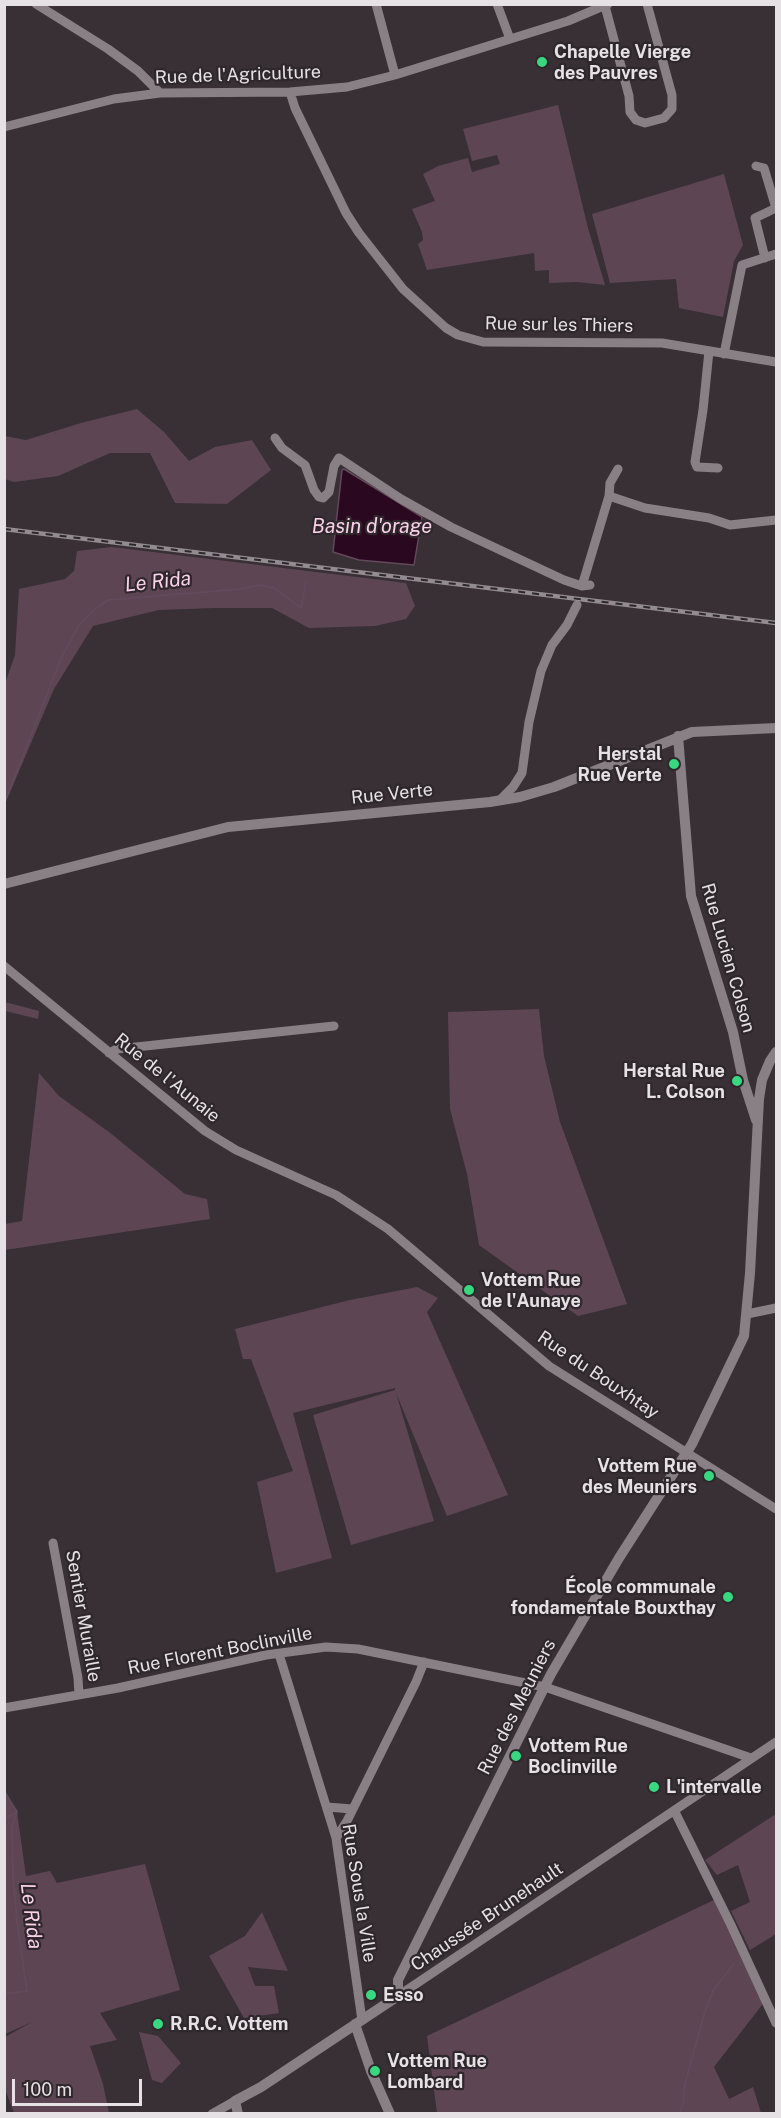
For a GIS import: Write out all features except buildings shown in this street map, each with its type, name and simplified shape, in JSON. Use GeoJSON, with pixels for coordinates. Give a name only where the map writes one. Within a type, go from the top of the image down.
{"type":"FeatureCollection","features":[{"type":"Feature","properties":{"kind":"street"},"geometry":{"type":"LineString","coordinates":[[36,4],[108,49],[143,75],[160,93]]}},
{"type":"Feature","properties":{"kind":"street"},"geometry":{"type":"LineString","coordinates":[[376,4],[395,75]]}},
{"type":"Feature","properties":{"kind":"street"},"geometry":{"type":"LineString","coordinates":[[497,4],[510,39]]}},
{"type":"Feature","properties":{"kind":"street"},"geometry":{"type":"LineString","coordinates":[[607,5],[629,96],[630,112],[636,120],[645,123],[664,118],[672,109],[672,95],[647,4]]}},
{"type":"Feature","properties":{"kind":"street","name":"Rue de l'Agriculture"},"geometry":{"type":"LineString","coordinates":[[4,127],[114,99],[160,93],[290,93],[347,87],[395,75],[571,21],[607,5]]}},
{"type":"Feature","properties":{"kind":"street","name":"Rue sur les Thiers"},"geometry":{"type":"LineString","coordinates":[[290,93],[295,108],[346,213],[359,233],[403,289],[446,328],[466,338],[483,342],[662,343],[777,362]]}},
{"type":"Feature","properties":{"kind":"street"},"geometry":{"type":"LineString","coordinates":[[756,166],[764,168],[776,208],[755,218],[765,258]]}},
{"type":"Feature","properties":{"kind":"street"},"geometry":{"type":"LineString","coordinates":[[724,354],[742,265],[777,254]]}},
{"type":"Feature","properties":{"kind":"street"},"geometry":{"type":"LineString","coordinates":[[709,351],[695,462],[697,467],[718,468]]}},
{"type":"Feature","properties":{"kind":"street"},"geometry":{"type":"LineString","coordinates":[[275,438],[282,448],[305,465],[314,490],[323,498],[329,492],[334,465],[339,458],[401,499],[451,527],[564,580],[586,585],[609,496],[610,483],[618,469]]}},
{"type":"Feature","properties":{"kind":"street"},"geometry":{"type":"LineString","coordinates":[[609,496],[645,508],[709,518],[730,525],[777,520]]}},
{"type":"Feature","properties":{"kind":"street"},"geometry":{"type":"LineString","coordinates":[[500,801],[522,773],[529,722],[541,671],[552,645],[567,625],[577,605]]}},
{"type":"Feature","properties":{"kind":"street","name":"Rue Verte"},"geometry":{"type":"LineString","coordinates":[[4,884],[228,827],[520,798],[554,787],[692,732],[777,728]]}},
{"type":"Feature","properties":{"kind":"street","name":"Rue Lucien Colson"},"geometry":{"type":"LineString","coordinates":[[678,736],[690,896],[733,1032],[743,1081]]}},
{"type":"Feature","properties":{"kind":"street","name":"Rue de l'Aunaie"},"geometry":{"type":"LineString","coordinates":[[4,966],[172,1106],[220,1141],[326,1189]]}},
{"type":"Feature","properties":{"kind":"street"},"geometry":{"type":"LineString","coordinates":[[109,1053],[117,1049],[334,1026]]}},
{"type":"Feature","properties":{"kind":"street"},"geometry":{"type":"LineString","coordinates":[[743,1081],[755,1085],[761,1083],[770,1061],[777,1052]]}},
{"type":"Feature","properties":{"kind":"street"},"geometry":{"type":"LineString","coordinates":[[743,1081],[758,1126]]}},
{"type":"Feature","properties":{"kind":"street","name":"Rue des Meuniers"},"geometry":{"type":"LineString","coordinates":[[399,1996],[398,1980],[544,1687],[619,1558],[687,1452],[741,1344],[747,1314],[761,1083]]}},
{"type":"Feature","properties":{"kind":"street","name":"Rue du Bouxhtay"},"geometry":{"type":"LineString","coordinates":[[326,1189],[387,1229],[549,1366],[777,1509]]}},
{"type":"Feature","properties":{"kind":"street"},"geometry":{"type":"LineString","coordinates":[[747,1314],[777,1308]]}},
{"type":"Feature","properties":{"kind":"street","name":"Sentier Muraille"},"geometry":{"type":"LineString","coordinates":[[53,1543],[78,1678],[79,1695]]}},
{"type":"Feature","properties":{"kind":"street","name":"Rue Florent Boclinville"},"geometry":{"type":"LineString","coordinates":[[4,1708],[279,1654],[326,1647],[358,1649],[544,1687],[751,1758]]}},
{"type":"Feature","properties":{"kind":"street","name":"Rue Sous la Ville"},"geometry":{"type":"LineString","coordinates":[[279,1654],[336,1838],[359,2022]]}},
{"type":"Feature","properties":{"kind":"street"},"geometry":{"type":"LineString","coordinates":[[336,1838],[417,1682],[424,1662]]}},
{"type":"Feature","properties":{"kind":"street","name":"Chaussée Brunehault"},"geometry":{"type":"LineString","coordinates":[[212,2114],[261,2087],[675,1812],[751,1758],[775,1746]]}},
{"type":"Feature","properties":{"kind":"street","name":"Rue Sous la Ville"},"geometry":{"type":"LineString","coordinates":[[327,1807],[352,1809]]}},
{"type":"Feature","properties":{"kind":"street"},"geometry":{"type":"LineString","coordinates":[[675,1812],[777,2023]]}},
{"type":"Feature","properties":{"kind":"street"},"geometry":{"type":"LineString","coordinates":[[359,2022],[371,2071],[390,2114]]}},
{"type":"Feature","properties":{"kind":"street"},"geometry":{"type":"LineString","coordinates":[[236,2101],[238,2114]]}},
{"type":"Feature","properties":{"kind":"shaded area"},"geometry":{"type":"Polygon","coordinates":[[[558,105],[588,228],[605,285],[577,282],[549,283],[549,270],[535,271],[534,253],[427,270],[418,244],[423,240],[422,232],[412,209],[435,201],[423,174],[438,166],[468,158],[472,172],[500,164],[497,155],[472,161],[463,129],[558,105]]]}},
{"type":"Feature","properties":{"kind":"shaded area"},"geometry":{"type":"Polygon","coordinates":[[[724,174],[743,245],[734,261],[723,317],[679,308],[676,279],[610,283],[592,214],[724,174]]]}},
{"type":"Feature","properties":{"kind":"shaded area"},"geometry":{"type":"Polygon","coordinates":[[[137,409],[164,432],[189,461],[215,447],[252,440],[271,470],[227,504],[175,503],[150,453],[110,453],[58,476],[14,482],[5,479],[5,436],[26,440],[137,409]]]}},
{"type":"Feature","properties":{"kind":"shaded area"},"geometry":{"type":"Polygon","coordinates":[[[112,547],[406,583],[415,606],[406,619],[375,626],[309,628],[272,608],[215,608],[159,610],[93,626],[54,689],[5,804],[5,683],[15,655],[19,589],[65,579],[74,571],[77,551],[112,547]]]}},
{"type":"Feature","properties":{"kind":"shaded area"},"geometry":{"type":"Polygon","coordinates":[[[5,1002],[39,1011],[38,1019],[5,1011],[5,1002]]]}},
{"type":"Feature","properties":{"kind":"shaded area"},"geometry":{"type":"Polygon","coordinates":[[[539,1009],[544,1056],[560,1122],[627,1304],[578,1316],[479,1245],[467,1174],[450,1109],[448,1012],[539,1009]]]}},
{"type":"Feature","properties":{"kind":"shaded area"},"geometry":{"type":"Polygon","coordinates":[[[39,1073],[59,1096],[109,1132],[185,1194],[207,1199],[210,1219],[5,1250],[5,1224],[22,1221],[39,1073]]]}},
{"type":"Feature","properties":{"kind":"shaded area"},"geometry":{"type":"Polygon","coordinates":[[[417,1287],[438,1298],[427,1312],[508,1495],[447,1516],[396,1393],[434,1521],[351,1545],[313,1415],[395,1390],[395,1388],[293,1413],[332,1558],[276,1573],[257,1482],[293,1471],[251,1359],[243,1359],[235,1329],[350,1300],[417,1287]]]}},
{"type":"Feature","properties":{"kind":"shaded area"},"geometry":{"type":"Polygon","coordinates":[[[4,1791],[17,1812],[26,1876],[50,1871],[57,1883],[145,1864],[180,1990],[100,2013],[117,2040],[90,2046],[103,2084],[109,2113],[14,2113],[5,2089],[5,2037],[32,2022],[5,2034],[4,1791]]]}},
{"type":"Feature","properties":{"kind":"shaded area"},"geometry":{"type":"Polygon","coordinates":[[[776,1814],[776,1934],[750,1950],[731,1911],[750,1902],[738,1865],[717,1875],[705,1860],[776,1814]]]}},
{"type":"Feature","properties":{"kind":"shaded area"},"geometry":{"type":"Polygon","coordinates":[[[714,1900],[765,2001],[714,2067],[729,2099],[753,2087],[761,2113],[437,2113],[427,2036],[714,1900]]]}},
{"type":"Feature","properties":{"kind":"shaded area"},"geometry":{"type":"Polygon","coordinates":[[[262,1912],[288,1971],[248,1967],[255,1986],[274,1986],[279,2013],[244,2018],[209,1956],[245,1936],[262,1912]]]}},
{"type":"Feature","properties":{"kind":"shaded area"},"geometry":{"type":"Polygon","coordinates":[[[139,2032],[158,2036],[181,2063],[162,2083],[152,2080],[139,2032]]]}},
{"type":"Feature","properties":{"kind":"water","name":"Basin d'orage"},"geometry":{"type":"Polygon","coordinates":[[[344,469],[422,517],[414,565],[359,560],[333,552],[342,470],[344,469]]]}},
{"type":"Feature","properties":{"kind":"waterway","name":"Le Rida"},"geometry":{"type":"LineString","coordinates":[[4,804],[62,656],[79,625],[94,610],[108,600],[241,589],[260,585],[274,588],[301,608],[306,582]]}},
{"type":"Feature","properties":{"kind":"waterway","name":"Le Rida"},"geometry":{"type":"LineString","coordinates":[[4,1791],[17,1812],[12,1827],[13,1877],[27,1991],[4,1994]]}},
{"type":"Feature","properties":{"kind":"waterway"},"geometry":{"type":"LineString","coordinates":[[4,1819],[17,1812]]}},
{"type":"Feature","properties":{"kind":"waterway"},"geometry":{"type":"LineString","coordinates":[[679,2114],[705,2011],[714,1989],[734,1964]]}},
{"type":"Feature","properties":{"kind":"railway"},"geometry":{"type":"LineString","coordinates":[[4,529],[776,623]]}},
{"type":"Feature","properties":{"kind":"place","name":"Chapelle Vierge des Pauvres"},"geometry":{"type":"Point","coordinates":[542,62]}},
{"type":"Feature","properties":{"kind":"place","name":"Herstal Rue Verte"},"geometry":{"type":"Point","coordinates":[674,764]}},
{"type":"Feature","properties":{"kind":"place","name":"Herstal Rue L. Colson"},"geometry":{"type":"Point","coordinates":[737,1081]}},
{"type":"Feature","properties":{"kind":"place","name":"Vottem Rue de l'Aunaye"},"geometry":{"type":"Point","coordinates":[469,1290]}},
{"type":"Feature","properties":{"kind":"place","name":"Vottem Rue des Meuniers"},"geometry":{"type":"Point","coordinates":[709,1476]}},
{"type":"Feature","properties":{"kind":"place","name":"École communale fondamentale Bouxthay"},"geometry":{"type":"Point","coordinates":[728,1597]}},
{"type":"Feature","properties":{"kind":"place","name":"Vottem Rue Boclinville"},"geometry":{"type":"Point","coordinates":[516,1756]}},
{"type":"Feature","properties":{"kind":"place","name":"L'intervalle"},"geometry":{"type":"Point","coordinates":[654,1787]}},
{"type":"Feature","properties":{"kind":"place","name":"Esso"},"geometry":{"type":"Point","coordinates":[371,1995]}},
{"type":"Feature","properties":{"kind":"place","name":"R.R.C. Vottem"},"geometry":{"type":"Point","coordinates":[158,2024]}},
{"type":"Feature","properties":{"kind":"place","name":"Vottem Rue Lombard"},"geometry":{"type":"Point","coordinates":[375,2071]}}]}
